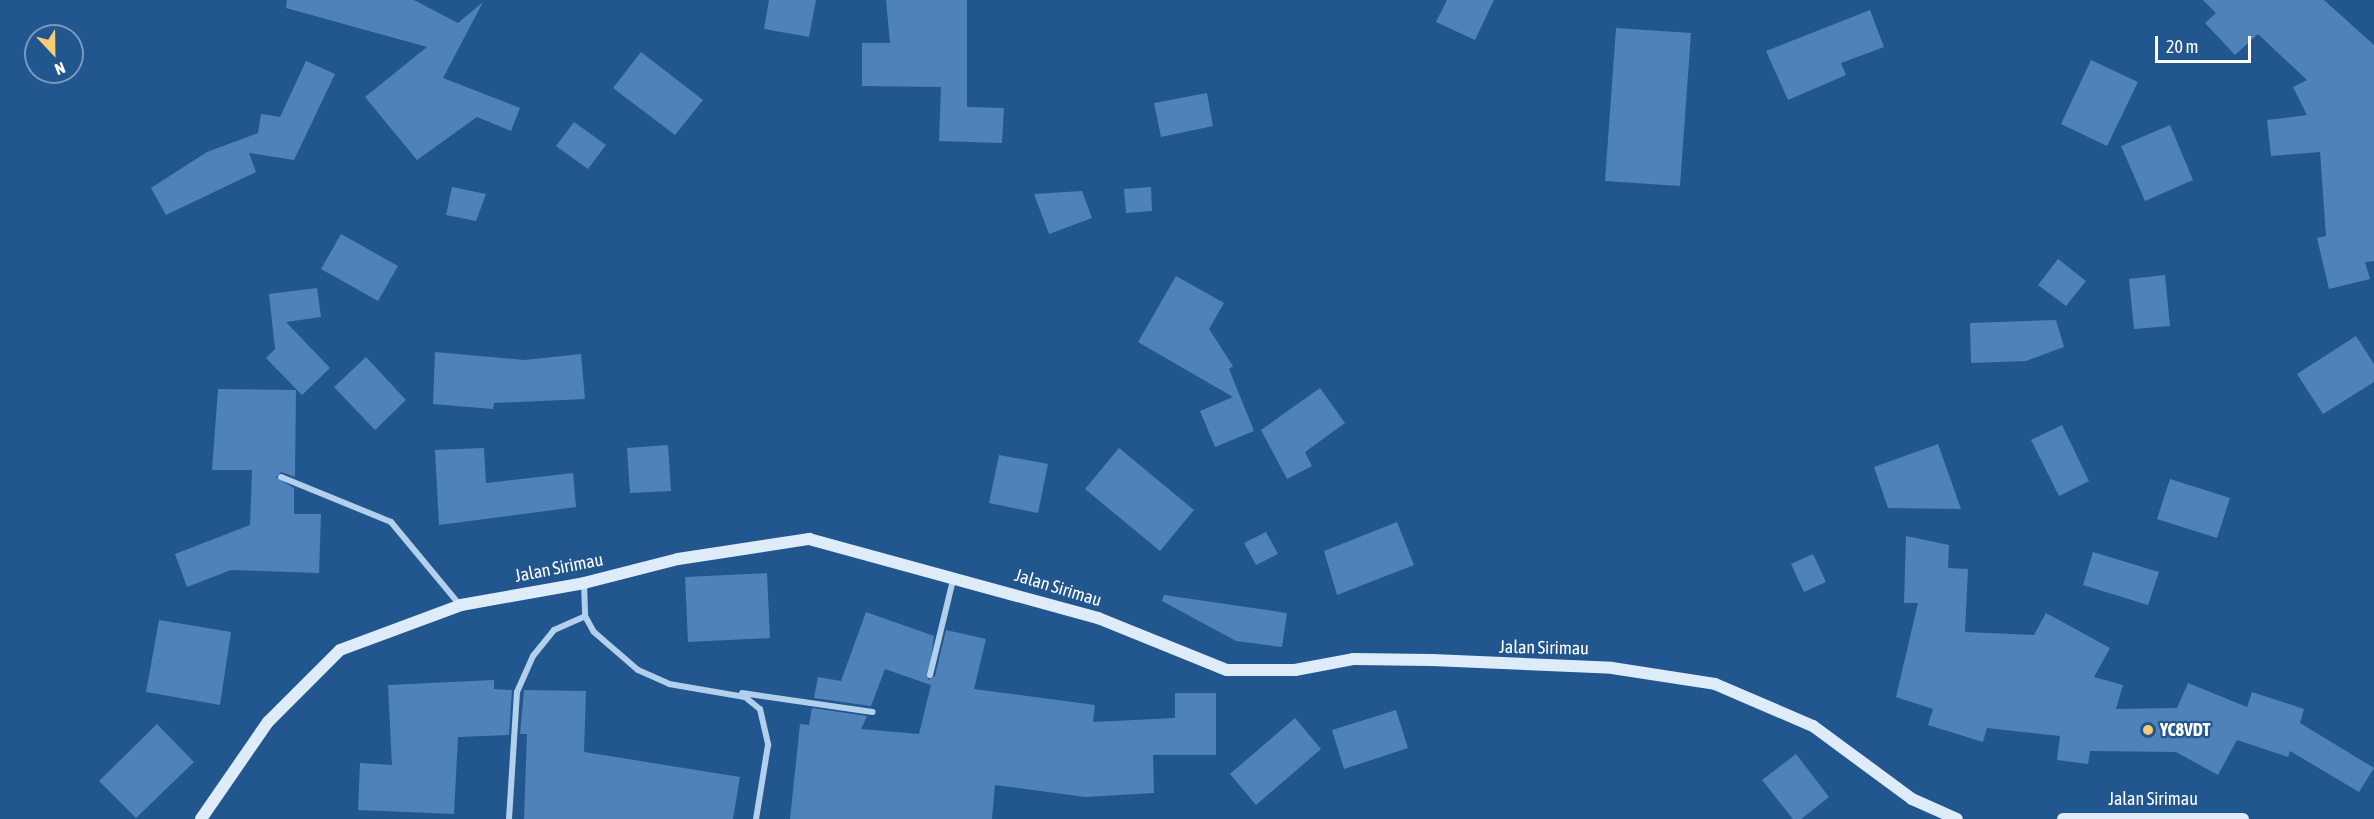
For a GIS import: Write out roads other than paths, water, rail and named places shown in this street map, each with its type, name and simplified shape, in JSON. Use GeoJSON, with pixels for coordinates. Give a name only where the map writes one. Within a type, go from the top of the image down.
{"type":"FeatureCollection","features":[{"type":"Feature","properties":{"kind":"main road","name":"Jalan Sirimau"},"geometry":{"type":"LineString","coordinates":[[201,819],[268,722],[340,650],[461,605],[584,583],[678,559],[809,539],[954,576],[1098,618],[1227,670],[1295,670],[1353,659],[1432,660],[1612,668],[1715,684],[1813,726],[1912,799],[1957,819]]}},
{"type":"Feature","properties":{"kind":"main road","name":"Jalan Sirimau"},"geometry":{"type":"LineString","coordinates":[[2063,819],[2243,819]]}},
{"type":"Feature","properties":{"kind":"street"},"geometry":{"type":"LineString","coordinates":[[280,477],[391,522],[461,605]]}},
{"type":"Feature","properties":{"kind":"street"},"geometry":{"type":"LineString","coordinates":[[930,675],[954,576]]}},
{"type":"Feature","properties":{"kind":"street"},"geometry":{"type":"LineString","coordinates":[[584,583],[585,616],[594,632],[652,679],[745,697]]}},
{"type":"Feature","properties":{"kind":"street"},"geometry":{"type":"LineString","coordinates":[[509,819],[517,692],[533,656],[554,630],[585,616]]}},
{"type":"Feature","properties":{"kind":"street"},"geometry":{"type":"LineString","coordinates":[[756,819],[768,745],[760,709],[741,693],[873,712]]}},
{"type":"Feature","properties":{"kind":"place","name":"YC8VDT"},"geometry":{"type":"Point","coordinates":[2148,730]}}]}
